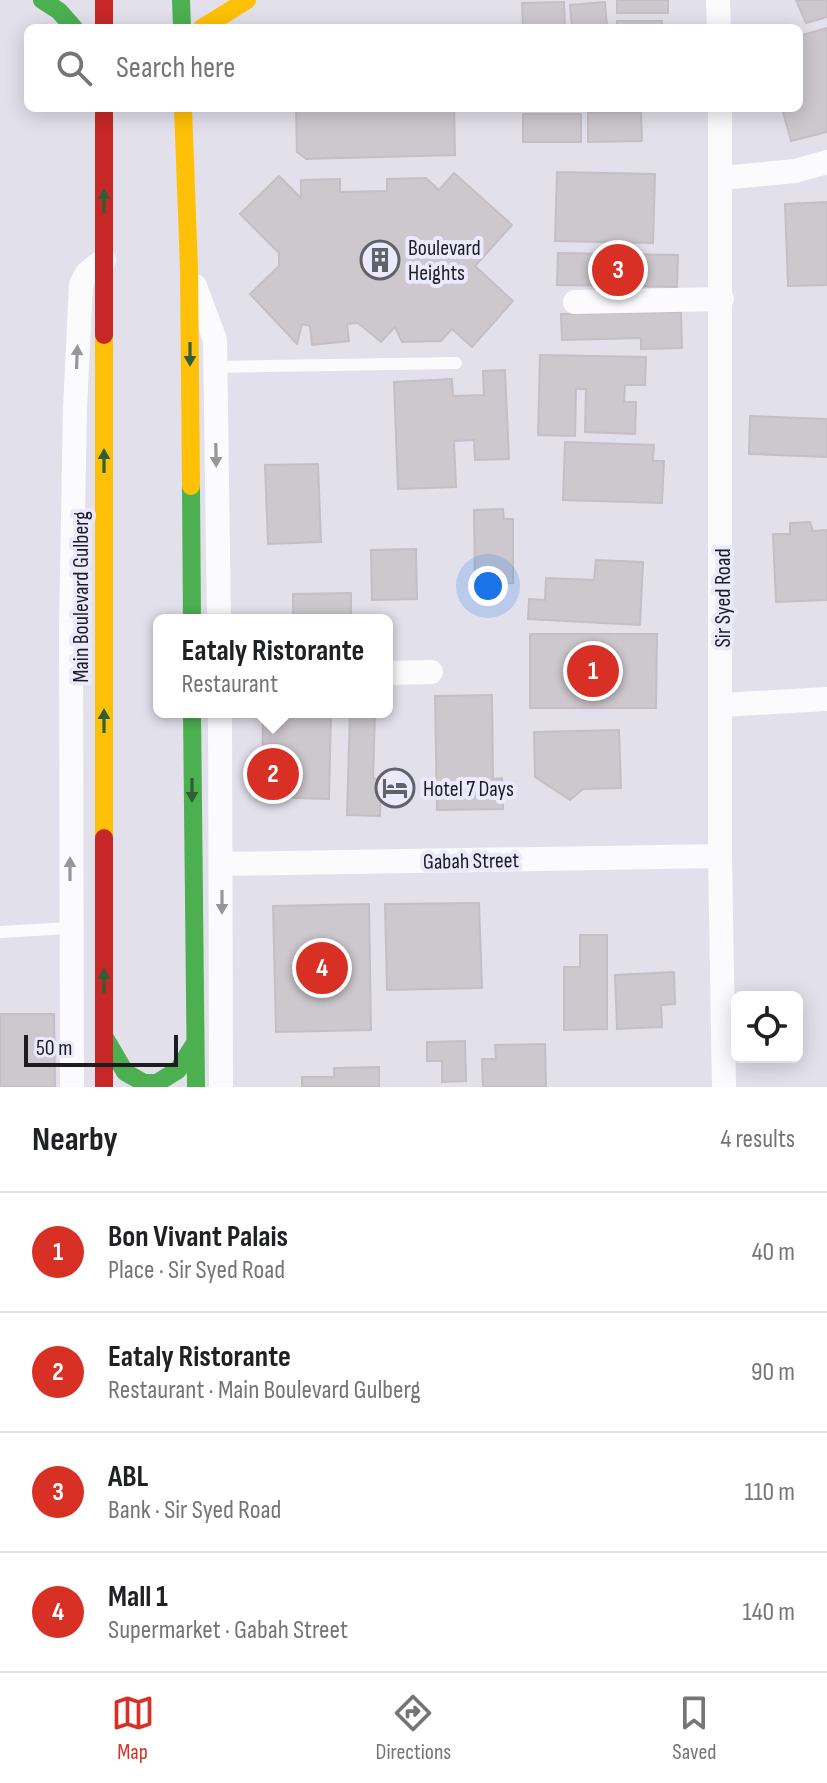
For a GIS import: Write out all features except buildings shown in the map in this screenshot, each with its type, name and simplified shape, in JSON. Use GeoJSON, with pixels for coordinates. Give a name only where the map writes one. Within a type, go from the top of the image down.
{"type":"FeatureCollection","features":[{"type":"Feature","properties":{"kind":"main road"},"geometry":{"type":"LineString","coordinates":[[42,0],[59,11],[70,24]]}},
{"type":"Feature","properties":{"kind":"main road"},"geometry":{"type":"LineString","coordinates":[[104,0],[104,24]]}},
{"type":"Feature","properties":{"kind":"main road"},"geometry":{"type":"LineString","coordinates":[[181,0],[182,24]]}},
{"type":"Feature","properties":{"kind":"main road"},"geometry":{"type":"LineString","coordinates":[[208,24],[247,0]]}},
{"type":"Feature","properties":{"kind":"main road","name":"Main Boulevard Gulberg"},"geometry":{"type":"LineString","coordinates":[[104,112],[104,1087]]}},
{"type":"Feature","properties":{"kind":"main road"},"geometry":{"type":"LineString","coordinates":[[183,112],[189,269],[192,614]]}},
{"type":"Feature","properties":{"kind":"main road"},"geometry":{"type":"LineString","coordinates":[[192,718],[196,1087]]}},
{"type":"Feature","properties":{"kind":"main road"},"geometry":{"type":"LineString","coordinates":[[104,1036],[125,1072],[144,1083],[157,1083],[178,1070],[195,1043]]}},
{"type":"Feature","properties":{"kind":"street"},"geometry":{"type":"LineString","coordinates":[[718,0],[719,24]]}},
{"type":"Feature","properties":{"kind":"street","name":"Sir Syed Road"},"geometry":{"type":"LineString","coordinates":[[720,112],[720,856],[724,1087]]}},
{"type":"Feature","properties":{"kind":"street"},"geometry":{"type":"LineString","coordinates":[[721,178],[795,171],[827,162]]}},
{"type":"Feature","properties":{"kind":"street"},"geometry":{"type":"LineString","coordinates":[[72,1087],[71,626],[78,317],[81,284],[87,273],[104,260]]}},
{"type":"Feature","properties":{"kind":"street"},"geometry":{"type":"LineString","coordinates":[[189,269],[215,340],[219,614]]}},
{"type":"Feature","properties":{"kind":"street"},"geometry":{"type":"LineString","coordinates":[[575,302],[722,299]]}},
{"type":"Feature","properties":{"kind":"street"},"geometry":{"type":"LineString","coordinates":[[393,673],[431,672]]}},
{"type":"Feature","properties":{"kind":"street"},"geometry":{"type":"LineString","coordinates":[[722,705],[827,699]]}},
{"type":"Feature","properties":{"kind":"street"},"geometry":{"type":"LineString","coordinates":[[220,718],[221,1087]]}},
{"type":"Feature","properties":{"kind":"street","name":"Gabah Street"},"geometry":{"type":"LineString","coordinates":[[222,864],[720,856]]}},
{"type":"Feature","properties":{"kind":"lane"},"geometry":{"type":"LineString","coordinates":[[215,367],[456,363]]}},
{"type":"Feature","properties":{"kind":"lane"},"geometry":{"type":"LineString","coordinates":[[0,932],[70,928]]}},
{"type":"Feature","properties":{"kind":"traffic: fast"},"geometry":{"type":"LineString","coordinates":[[42,0],[59,11],[70,24]]}},
{"type":"Feature","properties":{"kind":"traffic: fast"},"geometry":{"type":"LineString","coordinates":[[181,0],[182,24]]}},
{"type":"Feature","properties":{"kind":"traffic: fast"},"geometry":{"type":"LineString","coordinates":[[191,486],[192,614]]}},
{"type":"Feature","properties":{"kind":"traffic: fast"},"geometry":{"type":"LineString","coordinates":[[192,718],[196,1087]]}},
{"type":"Feature","properties":{"kind":"traffic: fast"},"geometry":{"type":"LineString","coordinates":[[104,1036],[125,1072],[144,1083],[157,1083],[178,1070],[195,1043]]}},
{"type":"Feature","properties":{"kind":"traffic: slow"},"geometry":{"type":"LineString","coordinates":[[208,24],[247,0]]}},
{"type":"Feature","properties":{"kind":"traffic: slow"},"geometry":{"type":"LineString","coordinates":[[183,112],[189,269],[191,486]]}},
{"type":"Feature","properties":{"kind":"traffic: slow"},"geometry":{"type":"LineString","coordinates":[[104,335],[104,838]]}},
{"type":"Feature","properties":{"kind":"traffic: jam"},"geometry":{"type":"LineString","coordinates":[[104,0],[104,24]]}},
{"type":"Feature","properties":{"kind":"traffic: jam"},"geometry":{"type":"LineString","coordinates":[[104,112],[104,335]]}},
{"type":"Feature","properties":{"kind":"traffic: jam"},"geometry":{"type":"LineString","coordinates":[[104,838],[104,1087]]}},
{"type":"Feature","properties":{"kind":"place","name":"Boulevard Heights"},"geometry":{"type":"Point","coordinates":[380,260]}},
{"type":"Feature","properties":{"kind":"place","name":"ABL"},"geometry":{"type":"Point","coordinates":[618,270]}},
{"type":"Feature","properties":{"kind":"place","name":"Bon Vivant Palais"},"geometry":{"type":"Point","coordinates":[593,671]}},
{"type":"Feature","properties":{"kind":"place","name":"Eataly Ristorante"},"geometry":{"type":"Point","coordinates":[273,774]}},
{"type":"Feature","properties":{"kind":"place","name":"Hotel 7 Days"},"geometry":{"type":"Point","coordinates":[395,788]}},
{"type":"Feature","properties":{"kind":"place","name":"Mall 1"},"geometry":{"type":"Point","coordinates":[322,968]}}]}
